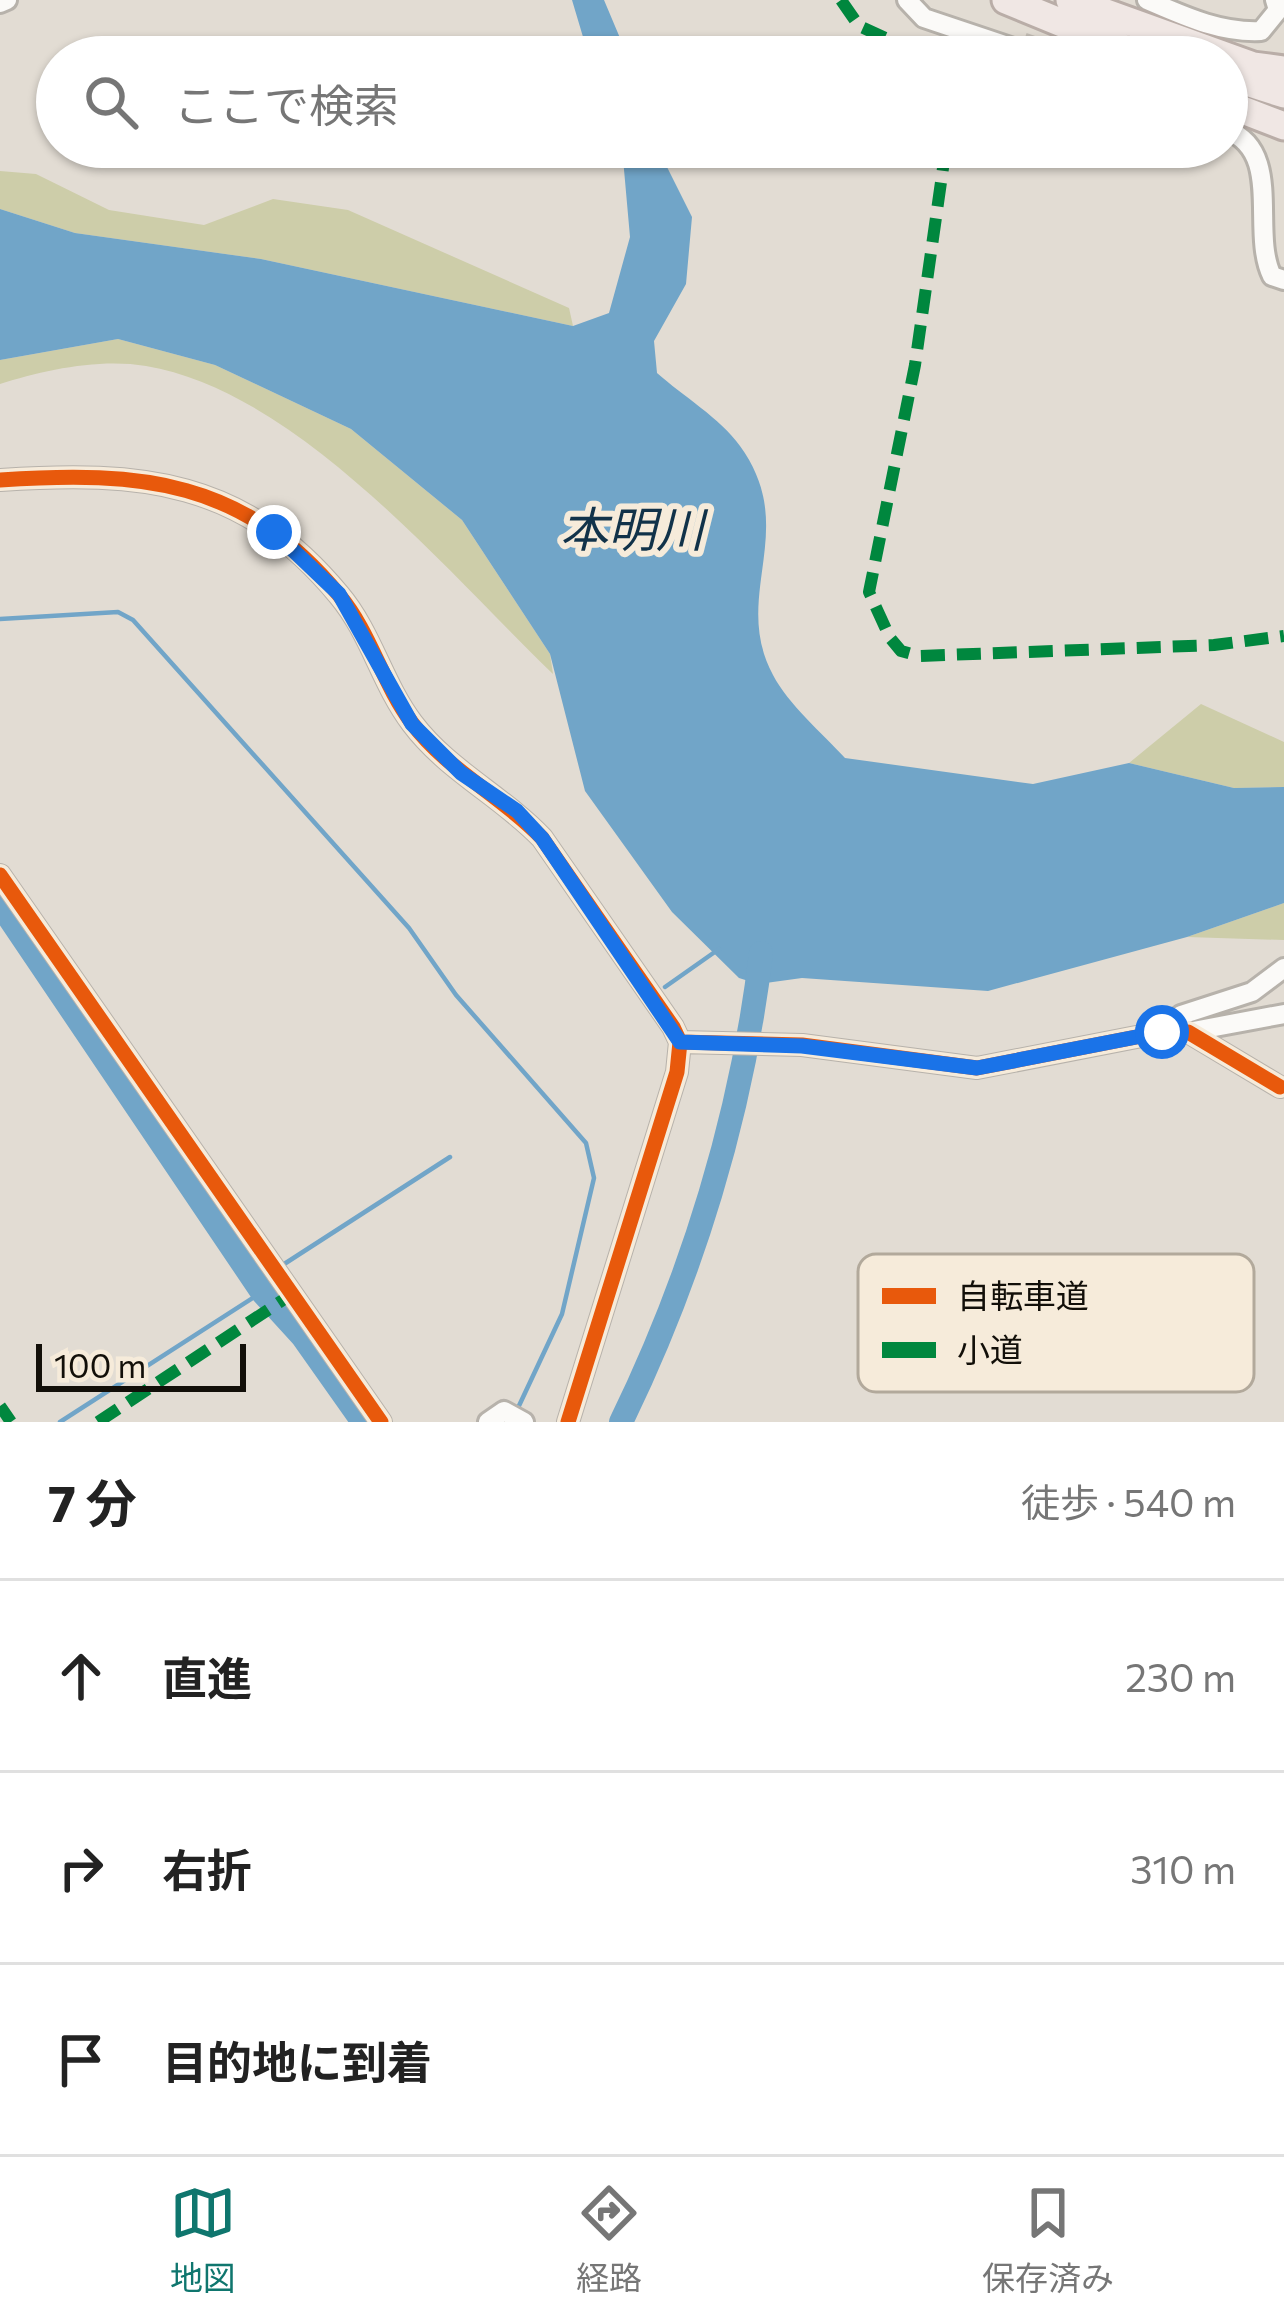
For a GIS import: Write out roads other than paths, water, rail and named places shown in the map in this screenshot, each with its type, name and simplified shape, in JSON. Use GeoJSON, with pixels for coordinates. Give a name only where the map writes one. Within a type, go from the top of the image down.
{"type":"FeatureCollection","features":[{"type":"Feature","properties":{"kind":"highway"},"geometry":{"type":"LineString","coordinates":[[991,0],[1056,36]]}},
{"type":"Feature","properties":{"kind":"highway"},"geometry":{"type":"LineString","coordinates":[[1006,0],[1094,36]]}},
{"type":"Feature","properties":{"kind":"highway"},"geometry":{"type":"LineString","coordinates":[[1036,0],[1122,36]]}},
{"type":"Feature","properties":{"kind":"highway"},"geometry":{"type":"LineString","coordinates":[[1070,0],[1170,36]]}},
{"type":"Feature","properties":{"kind":"highway"},"geometry":{"type":"LineString","coordinates":[[1248,64],[1282,99]]}},
{"type":"Feature","properties":{"kind":"highway"},"geometry":{"type":"LineString","coordinates":[[1248,84],[1282,99]]}},
{"type":"Feature","properties":{"kind":"highway"},"geometry":{"type":"LineString","coordinates":[[1248,92],[1282,99]]}},
{"type":"Feature","properties":{"kind":"highway"},"geometry":{"type":"LineString","coordinates":[[1248,102],[1282,99]]}},
{"type":"Feature","properties":{"kind":"street"},"geometry":{"type":"LineString","coordinates":[[907,0],[924,18],[978,36]]}},
{"type":"Feature","properties":{"kind":"street"},"geometry":{"type":"LineString","coordinates":[[1147,0],[1187,17],[1248,32],[1261,31],[1278,10],[1275,0]]}},
{"type":"Feature","properties":{"kind":"street"},"geometry":{"type":"LineString","coordinates":[[1248,145],[1262,172],[1261,246],[1271,275],[1284,280]]}},
{"type":"Feature","properties":{"kind":"street"},"geometry":{"type":"LineString","coordinates":[[0,480],[86,475],[163,481],[219,498],[274,532],[339,594],[412,724],[461,773],[517,811],[542,838],[680,1042],[676,1072],[568,1422]]}},
{"type":"Feature","properties":{"kind":"street"},"geometry":{"type":"LineString","coordinates":[[0,875],[380,1422]]}},
{"type":"Feature","properties":{"kind":"street"},"geometry":{"type":"LineString","coordinates":[[1162,1032],[1181,1015],[1252,992],[1284,968]]}},
{"type":"Feature","properties":{"kind":"street"},"geometry":{"type":"LineString","coordinates":[[680,1042],[802,1046],[977,1068],[1284,1014]]}},
{"type":"Feature","properties":{"kind":"street"},"geometry":{"type":"LineString","coordinates":[[1188,1032],[1280,1087]]}},
{"type":"Feature","properties":{"kind":"street"},"geometry":{"type":"LineString","coordinates":[[488,1422],[504,1411],[524,1422]]}},
{"type":"Feature","properties":{"kind":"water"},"geometry":{"type":"Polygon","coordinates":[[[572,0],[604,0],[619,36],[583,36],[572,0]]]}},
{"type":"Feature","properties":{"kind":"water","name":"本明川"},"geometry":{"type":"Polygon","coordinates":[[[624,168],[668,168],[692,217],[686,284],[654,341],[657,373],[732,436],[757,477],[766,534],[758,617],[762,646],[779,686],[845,758],[1033,784],[1129,763],[1234,788],[1284,787],[1284,903],[1187,937],[988,991],[802,978],[758,984],[739,978],[672,912],[585,791],[550,654],[462,520],[351,429],[215,365],[118,339],[0,360],[0,209],[75,233],[261,259],[573,326],[609,313],[630,237],[624,168]]]}},
{"type":"Feature","properties":{"kind":"waterway"},"geometry":{"type":"LineString","coordinates":[[0,619],[118,612],[133,620],[409,928],[456,995],[586,1143],[594,1178],[562,1314],[517,1410]]}},
{"type":"Feature","properties":{"kind":"waterway"},"geometry":{"type":"LineString","coordinates":[[0,904],[262,1292],[303,1337],[363,1422]]}},
{"type":"Feature","properties":{"kind":"waterway"},"geometry":{"type":"LineString","coordinates":[[665,987],[719,949]]}},
{"type":"Feature","properties":{"kind":"waterway"},"geometry":{"type":"LineString","coordinates":[[621,1422],[670,1310],[710,1194],[741,1074],[761,953]]}},
{"type":"Feature","properties":{"kind":"waterway"},"geometry":{"type":"LineString","coordinates":[[278,1268],[450,1157]]}},
{"type":"Feature","properties":{"kind":"waterway"},"geometry":{"type":"LineString","coordinates":[[60,1422],[262,1292]]}},
{"type":"Feature","properties":{"kind":"tunnel"},"geometry":{"type":"LineString","coordinates":[[1035,36],[1048,0]]}}]}
